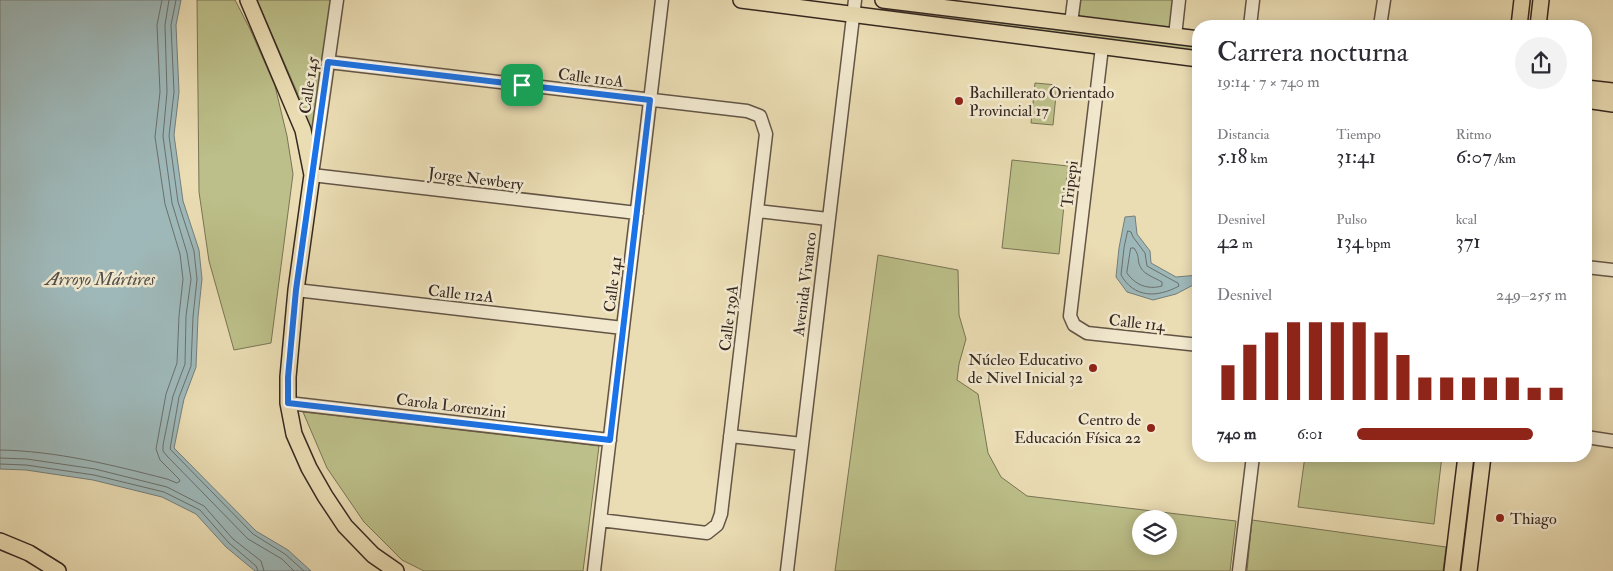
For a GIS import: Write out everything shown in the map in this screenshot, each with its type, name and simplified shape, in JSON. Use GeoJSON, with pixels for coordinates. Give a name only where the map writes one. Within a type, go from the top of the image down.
{"type":"FeatureCollection","features":[{"type":"Feature","properties":{"kind":"main road"},"geometry":{"type":"LineString","coordinates":[[248,0],[303,130],[312,175],[296,290],[288,377],[288,403],[294,434],[309,468],[345,526],[373,555],[396,571]]}},
{"type":"Feature","properties":{"kind":"main road"},"geometry":{"type":"LineString","coordinates":[[741,0],[854,7],[1102,47],[1192,58]]}},
{"type":"Feature","properties":{"kind":"main road"},"geometry":{"type":"LineString","coordinates":[[883,0],[968,5],[1071,23],[1192,38]]}},
{"type":"Feature","properties":{"kind":"main road"},"geometry":{"type":"LineString","coordinates":[[1520,20],[1522,0]]}},
{"type":"Feature","properties":{"kind":"main road"},"geometry":{"type":"LineString","coordinates":[[1539,20],[1541,0]]}},
{"type":"Feature","properties":{"kind":"main road"},"geometry":{"type":"LineString","coordinates":[[1592,89],[1613,91]]}},
{"type":"Feature","properties":{"kind":"main road"},"geometry":{"type":"LineString","coordinates":[[1592,101],[1613,104]]}},
{"type":"Feature","properties":{"kind":"main road"},"geometry":{"type":"LineString","coordinates":[[1452,571],[1465,462]]}},
{"type":"Feature","properties":{"kind":"main road"},"geometry":{"type":"LineString","coordinates":[[1469,571],[1483,462]]}},
{"type":"Feature","properties":{"kind":"main road"},"geometry":{"type":"LineString","coordinates":[[0,541],[29,553],[58,571]]}},
{"type":"Feature","properties":{"kind":"street","name":"Calle 145"},"geometry":{"type":"LineString","coordinates":[[312,175],[337,0]]}},
{"type":"Feature","properties":{"kind":"street","name":"Calle 141"},"geometry":{"type":"LineString","coordinates":[[594,571],[662,0]]}},
{"type":"Feature","properties":{"kind":"street"},"geometry":{"type":"LineString","coordinates":[[1071,23],[1074,0]]}},
{"type":"Feature","properties":{"kind":"street"},"geometry":{"type":"LineString","coordinates":[[1175,36],[1179,0]]}},
{"type":"Feature","properties":{"kind":"street"},"geometry":{"type":"LineString","coordinates":[[1251,20],[1253,0]]}},
{"type":"Feature","properties":{"kind":"street"},"geometry":{"type":"LineString","coordinates":[[1381,20],[1384,0]]}},
{"type":"Feature","properties":{"kind":"street","name":"Avenida Vivanco"},"geometry":{"type":"LineString","coordinates":[[787,571],[854,7]]}},
{"type":"Feature","properties":{"kind":"street","name":"Tripepi"},"geometry":{"type":"LineString","coordinates":[[1074,325],[1070,316],[1102,47]]}},
{"type":"Feature","properties":{"kind":"street","name":"Calle 110A"},"geometry":{"type":"LineString","coordinates":[[328,62],[747,111],[760,116]]}},
{"type":"Feature","properties":{"kind":"street","name":"Calle 139A"},"geometry":{"type":"LineString","coordinates":[[600,520],[707,533],[717,525],[721,514],[766,134],[760,116]]}},
{"type":"Feature","properties":{"kind":"street","name":"Jorge Newbery"},"geometry":{"type":"LineString","coordinates":[[312,175],[637,213]]}},
{"type":"Feature","properties":{"kind":"street"},"geometry":{"type":"LineString","coordinates":[[757,211],[828,219]]}},
{"type":"Feature","properties":{"kind":"street"},"geometry":{"type":"LineString","coordinates":[[1592,268],[1613,270]]}},
{"type":"Feature","properties":{"kind":"street","name":"Calle 112A"},"geometry":{"type":"LineString","coordinates":[[296,290],[623,328]]}},
{"type":"Feature","properties":{"kind":"street","name":"Calle 114"},"geometry":{"type":"LineString","coordinates":[[1074,325],[1087,333],[1192,344]]}},
{"type":"Feature","properties":{"kind":"street","name":"Carola Lorenzini"},"geometry":{"type":"LineString","coordinates":[[288,403],[610,440]]}},
{"type":"Feature","properties":{"kind":"street"},"geometry":{"type":"LineString","coordinates":[[730,436],[802,444]]}},
{"type":"Feature","properties":{"kind":"street"},"geometry":{"type":"LineString","coordinates":[[1592,439],[1613,441]]}},
{"type":"Feature","properties":{"kind":"street"},"geometry":{"type":"LineString","coordinates":[[1239,571],[1252,462]]}},
{"type":"Feature","properties":{"kind":"green space"},"geometry":{"type":"Polygon","coordinates":[[[197,0],[235,0],[275,86],[287,136],[293,174],[271,343],[234,350],[209,261],[199,192],[197,0]]]}},
{"type":"Feature","properties":{"kind":"green space"},"geometry":{"type":"Polygon","coordinates":[[[257,0],[332,0],[312,148],[297,92],[257,0]]]}},
{"type":"Feature","properties":{"kind":"green space"},"geometry":{"type":"Polygon","coordinates":[[[1077,0],[1177,0],[1174,31],[1075,18],[1077,0]]]}},
{"type":"Feature","properties":{"kind":"green space"},"geometry":{"type":"Polygon","coordinates":[[[887,7],[1192,45],[1192,52],[889,12],[887,7]]]}},
{"type":"Feature","properties":{"kind":"green space"},"geometry":{"type":"Polygon","coordinates":[[[1035,83],[1057,85],[1053,125],[1031,123],[1035,83]]]}},
{"type":"Feature","properties":{"kind":"green space"},"geometry":{"type":"Polygon","coordinates":[[[1012,160],[1068,166],[1059,254],[1002,248],[1012,160]]]}},
{"type":"Feature","properties":{"kind":"green space"},"geometry":{"type":"Polygon","coordinates":[[[878,255],[958,270],[959,315],[966,339],[957,380],[978,394],[988,453],[1001,477],[1027,496],[1144,510],[1132,510],[1132,555],[1177,555],[1177,514],[1236,521],[1230,571],[835,571],[878,255]]]}},
{"type":"Feature","properties":{"kind":"green space"},"geometry":{"type":"Polygon","coordinates":[[[303,412],[599,446],[583,571],[424,571],[402,560],[364,522],[327,468],[303,412]]]}},
{"type":"Feature","properties":{"kind":"green space"},"geometry":{"type":"Polygon","coordinates":[[[1304,462],[1441,462],[1434,524],[1298,507],[1304,462]]]}},
{"type":"Feature","properties":{"kind":"green space"},"geometry":{"type":"Polygon","coordinates":[[[1252,520],[1446,547],[1443,571],[1247,571],[1252,520]]]}},
{"type":"Feature","properties":{"kind":"water","name":"Arroyo Mártires"},"geometry":{"type":"Polygon","coordinates":[[[0,0],[181,0],[176,25],[179,92],[174,135],[183,201],[199,250],[202,279],[196,367],[184,399],[174,448],[256,531],[288,550],[311,571],[255,571],[226,547],[196,514],[162,497],[93,480],[26,470],[0,469],[0,0]]]}},
{"type":"Feature","properties":{"kind":"water"},"geometry":{"type":"Polygon","coordinates":[[[1135,216],[1137,234],[1150,251],[1151,263],[1176,277],[1192,276],[1192,286],[1176,294],[1153,300],[1127,292],[1116,277],[1125,217],[1135,216]]]}},
{"type":"Feature","properties":{"kind":"place","name":"Bachillerato Orientado Provincial 17"},"geometry":{"type":"Point","coordinates":[959,101]}},
{"type":"Feature","properties":{"kind":"place","name":"Núcleo Educativo de Nivel Inicial 32"},"geometry":{"type":"Point","coordinates":[1093,368]}},
{"type":"Feature","properties":{"kind":"place","name":"Centro de Educación Física 22"},"geometry":{"type":"Point","coordinates":[1151,428]}},
{"type":"Feature","properties":{"kind":"place","name":"Thiago"},"geometry":{"type":"Point","coordinates":[1500,518]}},
{"type":"Feature","properties":{"kind":"route"},"geometry":{"type":"LineString","coordinates":[[328,62],[522,85],[650,100],[610,440],[288,403],[288,377],[296,290],[328,62]]}}]}
